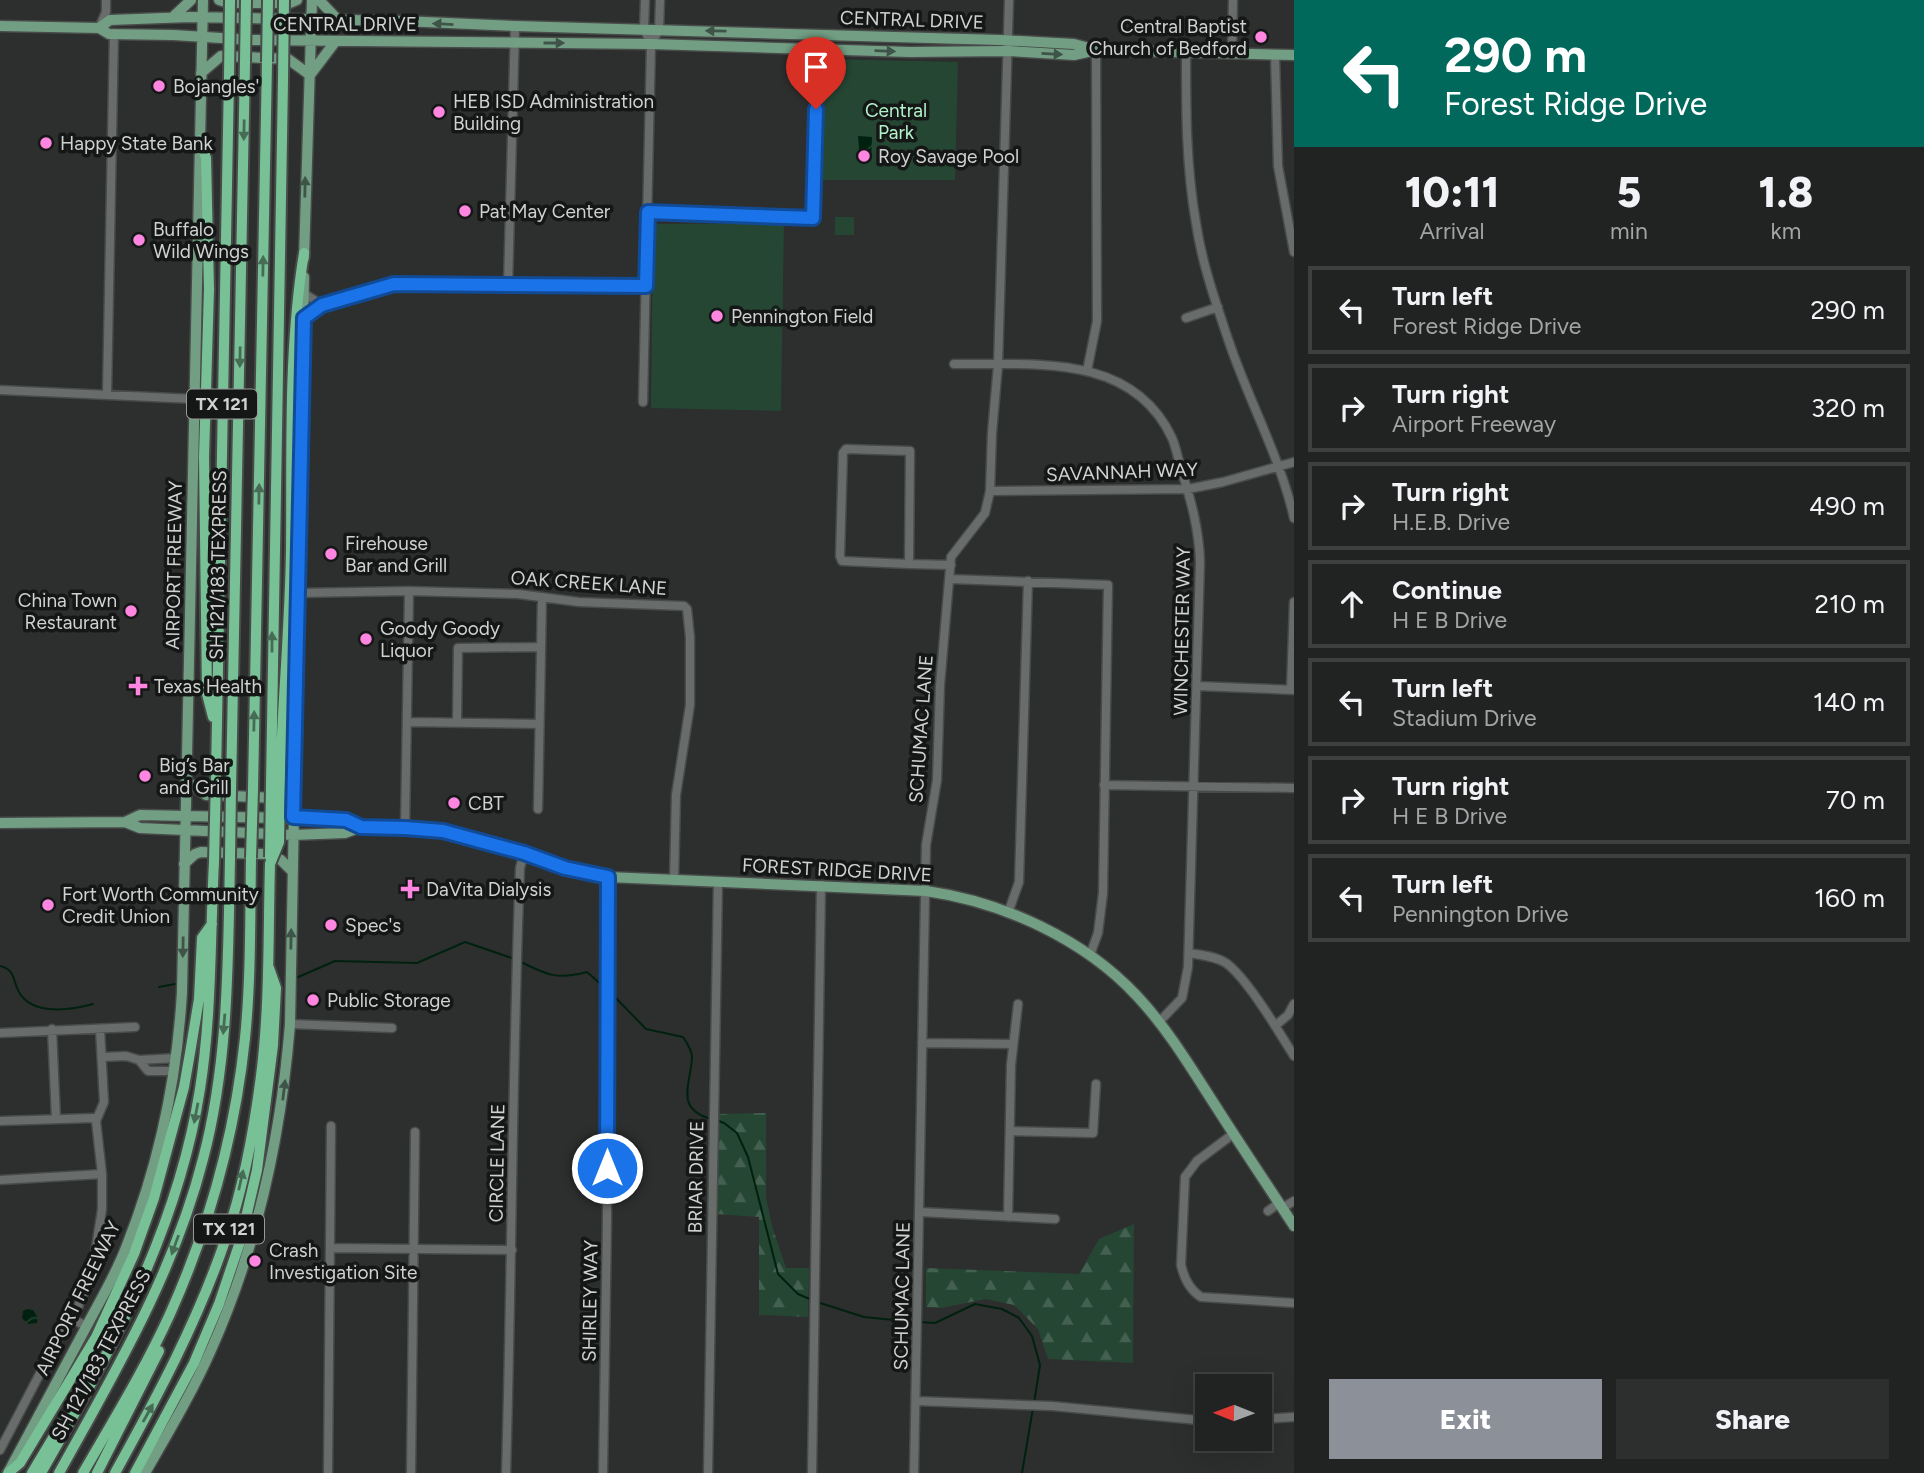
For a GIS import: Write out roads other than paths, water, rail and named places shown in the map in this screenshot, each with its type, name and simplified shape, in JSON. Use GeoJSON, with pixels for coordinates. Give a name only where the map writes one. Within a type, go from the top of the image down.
{"type":"FeatureCollection","features":[{"type":"Feature","properties":{"kind":"highway","name":"TX 121"},"geometry":{"type":"LineString","coordinates":[[41,1473],[128,1314],[147,1273],[164,1228],[194,1125],[206,1047],[216,776],[230,0]]}},
{"type":"Feature","properties":{"kind":"highway","name":"SH 121/183 TEXPRESS"},"geometry":{"type":"LineString","coordinates":[[59,1473],[124,1357],[156,1292],[192,1198],[204,1157],[219,1072],[225,1024],[230,858],[247,0]]}},
{"type":"Feature","properties":{"kind":"highway","name":"SH 121/183 TEXPRESS"},"geometry":{"type":"LineString","coordinates":[[83,1473],[169,1315],[209,1214],[236,1108],[248,1002],[268,0]]}},
{"type":"Feature","properties":{"kind":"highway","name":"TX 121"},"geometry":{"type":"LineString","coordinates":[[115,1473],[177,1359],[227,1236],[243,1175],[261,1074],[276,784],[284,0]]}},
{"type":"Feature","properties":{"kind":"highway"},"geometry":{"type":"LineString","coordinates":[[200,140],[206,158],[209,289],[204,457],[207,694],[217,730]]}},
{"type":"Feature","properties":{"kind":"highway"},"geometry":{"type":"LineString","coordinates":[[276,784],[290,580],[293,375],[303,253]]}},
{"type":"Feature","properties":{"kind":"highway"},"geometry":{"type":"LineString","coordinates":[[8,1473],[20,1463],[96,1338],[134,1254],[154,1198],[184,1087],[199,999],[202,938],[212,923]]}},
{"type":"Feature","properties":{"kind":"highway"},"geometry":{"type":"LineString","coordinates":[[135,1473],[194,1363],[232,1270],[247,1217],[262,1143],[273,1045],[276,988],[267,962]]}},
{"type":"Feature","properties":{"kind":"highway"},"geometry":{"type":"LineString","coordinates":[[97,1473],[160,1348],[169,1315]]}},
{"type":"Feature","properties":{"kind":"highway"},"geometry":{"type":"LineString","coordinates":[[32,1473],[62,1421],[77,1410]]}},
{"type":"Feature","properties":{"kind":"main road"},"geometry":{"type":"LineString","coordinates":[[173,17],[191,0]]}},
{"type":"Feature","properties":{"kind":"main road","name":"AIRPORT FREEWAY"},"geometry":{"type":"LineString","coordinates":[[8,1473],[127,1247],[145,1197],[166,1118],[176,1058],[182,992],[203,0]]}},
{"type":"Feature","properties":{"kind":"main road"},"geometry":{"type":"LineString","coordinates":[[219,0],[229,3],[290,3],[297,0]]}},
{"type":"Feature","properties":{"kind":"main road"},"geometry":{"type":"LineString","coordinates":[[145,1473],[186,1402],[236,1288],[271,1167],[280,1115],[290,1024],[305,294],[303,253],[312,0]]}},
{"type":"Feature","properties":{"kind":"main road"},"geometry":{"type":"LineString","coordinates":[[319,0],[338,20]]}},
{"type":"Feature","properties":{"kind":"main road","name":"CENTRAL DRIVE"},"geometry":{"type":"LineString","coordinates":[[0,26],[99,27],[110,20],[173,17],[312,19],[817,34],[1008,46]]}},
{"type":"Feature","properties":{"kind":"main road"},"geometry":{"type":"LineString","coordinates":[[114,33],[119,27],[136,22],[139,18]]}},
{"type":"Feature","properties":{"kind":"main road"},"geometry":{"type":"LineString","coordinates":[[480,25],[480,43]]}},
{"type":"Feature","properties":{"kind":"main road","name":"CENTRAL DRIVE"},"geometry":{"type":"LineString","coordinates":[[99,27],[108,34],[335,42],[651,44],[910,52],[1074,44],[1097,50],[1294,55]]}},
{"type":"Feature","properties":{"kind":"main road"},"geometry":{"type":"LineString","coordinates":[[782,33],[782,49]]}},
{"type":"Feature","properties":{"kind":"main road"},"geometry":{"type":"LineString","coordinates":[[310,75],[323,54],[335,42]]}},
{"type":"Feature","properties":{"kind":"main road"},"geometry":{"type":"LineString","coordinates":[[201,73],[216,59],[235,57],[288,59],[310,75]]}},
{"type":"Feature","properties":{"kind":"main road"},"geometry":{"type":"LineString","coordinates":[[186,781],[206,795],[277,798],[294,789]]}},
{"type":"Feature","properties":{"kind":"main road","name":"FOREST RIDGE DRIVE"},"geometry":{"type":"LineString","coordinates":[[125,822],[141,815],[185,814],[346,820],[361,827]]}},
{"type":"Feature","properties":{"kind":"main road","name":"FOREST RIDGE DRIVE"},"geometry":{"type":"LineString","coordinates":[[0,822],[125,822],[140,828],[293,835],[345,833],[361,827],[405,828],[461,835],[565,868],[608,877],[926,891],[969,900],[1045,929],[1090,955],[1122,981],[1159,1022],[1294,1226]]}},
{"type":"Feature","properties":{"kind":"main road"},"geometry":{"type":"LineString","coordinates":[[184,864],[194,854],[201,852],[265,854],[281,860],[292,871]]}},
{"type":"Feature","properties":{"kind":"street"},"geometry":{"type":"LineString","coordinates":[[99,27],[106,12],[106,0]]}},
{"type":"Feature","properties":{"kind":"street"},"geometry":{"type":"LineString","coordinates":[[643,402],[651,44],[644,29],[645,0]]}},
{"type":"Feature","properties":{"kind":"street"},"geometry":{"type":"LineString","coordinates":[[651,44],[659,30],[660,0]]}},
{"type":"Feature","properties":{"kind":"street","name":"SCHUMAC LANE"},"geometry":{"type":"LineString","coordinates":[[914,1473],[926,845],[937,780],[940,685],[951,565],[954,551],[974,531],[985,513],[990,491],[998,365],[1009,0]]}},
{"type":"Feature","properties":{"kind":"street"},"geometry":{"type":"LineString","coordinates":[[1232,53],[1233,0]]}},
{"type":"Feature","properties":{"kind":"street"},"geometry":{"type":"LineString","coordinates":[[508,285],[515,26]]}},
{"type":"Feature","properties":{"kind":"street"},"geometry":{"type":"LineString","coordinates":[[107,394],[114,33]]}},
{"type":"Feature","properties":{"kind":"street"},"geometry":{"type":"LineString","coordinates":[[648,212],[813,218],[817,34]]}},
{"type":"Feature","properties":{"kind":"street"},"geometry":{"type":"LineString","coordinates":[[1087,371],[1097,321],[1097,50]]}},
{"type":"Feature","properties":{"kind":"street"},"geometry":{"type":"LineString","coordinates":[[1186,52],[1187,147],[1196,225],[1217,307],[1242,381],[1288,491],[1294,518]]}},
{"type":"Feature","properties":{"kind":"street"},"geometry":{"type":"LineString","coordinates":[[1275,54],[1280,188],[1294,252]]}},
{"type":"Feature","properties":{"kind":"street"},"geometry":{"type":"LineString","coordinates":[[304,318],[322,305],[394,284],[646,286]]}},
{"type":"Feature","properties":{"kind":"street"},"geometry":{"type":"LineString","coordinates":[[305,294],[322,305]]}},
{"type":"Feature","properties":{"kind":"street"},"geometry":{"type":"LineString","coordinates":[[1185,318],[1217,307]]}},
{"type":"Feature","properties":{"kind":"street","name":"WINCHESTER WAY"},"geometry":{"type":"LineString","coordinates":[[954,364],[1055,366],[1087,371],[1124,384],[1147,403],[1172,438],[1188,489],[1199,540],[1189,953],[1187,984],[1182,998],[1159,1022]]}},
{"type":"Feature","properties":{"kind":"street"},"geometry":{"type":"LineString","coordinates":[[0,390],[195,399]]}},
{"type":"Feature","properties":{"kind":"street"},"geometry":{"type":"LineString","coordinates":[[909,564],[910,450],[846,449],[843,453],[842,561],[909,564],[951,565]]}},
{"type":"Feature","properties":{"kind":"street","name":"SAVANNAH WAY"},"geometry":{"type":"LineString","coordinates":[[990,491],[1188,489],[1294,462]]}},
{"type":"Feature","properties":{"kind":"street"},"geometry":{"type":"LineString","coordinates":[[950,579],[1080,582],[1107,584],[1109,588],[1103,892],[1098,933],[1090,955]]}},
{"type":"Feature","properties":{"kind":"street"},"geometry":{"type":"LineString","coordinates":[[1008,913],[1019,883],[1028,581]]}},
{"type":"Feature","properties":{"kind":"street"},"geometry":{"type":"LineString","coordinates":[[405,828],[409,591]]}},
{"type":"Feature","properties":{"kind":"street","name":"OAK CREEK LANE"},"geometry":{"type":"LineString","coordinates":[[299,593],[409,591],[518,594],[597,603],[678,605],[687,609],[690,637],[690,705],[676,795],[674,881]]}},
{"type":"Feature","properties":{"kind":"street"},"geometry":{"type":"LineString","coordinates":[[538,809],[542,597]]}},
{"type":"Feature","properties":{"kind":"street"},"geometry":{"type":"LineString","coordinates":[[1197,687],[1292,690],[1294,602]]}},
{"type":"Feature","properties":{"kind":"street"},"geometry":{"type":"LineString","coordinates":[[457,722],[458,648],[541,647]]}},
{"type":"Feature","properties":{"kind":"street"},"geometry":{"type":"LineString","coordinates":[[407,722],[539,724]]}},
{"type":"Feature","properties":{"kind":"street"},"geometry":{"type":"LineString","coordinates":[[1104,785],[1294,788]]}},
{"type":"Feature","properties":{"kind":"street","name":"CIRCLE LANE"},"geometry":{"type":"LineString","coordinates":[[506,1473],[516,960],[520,868],[524,853]]}},
{"type":"Feature","properties":{"kind":"street","name":"SHIRLEY WAY"},"geometry":{"type":"LineString","coordinates":[[603,1473],[608,877]]}},
{"type":"Feature","properties":{"kind":"street","name":"BRIAR DRIVE"},"geometry":{"type":"LineString","coordinates":[[708,1473],[718,881]]}},
{"type":"Feature","properties":{"kind":"street"},"geometry":{"type":"LineString","coordinates":[[812,1473],[821,885]]}},
{"type":"Feature","properties":{"kind":"street"},"geometry":{"type":"LineString","coordinates":[[1189,953],[1207,956],[1227,964],[1240,977],[1294,1056]]}},
{"type":"Feature","properties":{"kind":"street"},"geometry":{"type":"LineString","coordinates":[[1008,1217],[1013,1044],[1018,1004]]}},
{"type":"Feature","properties":{"kind":"street"},"geometry":{"type":"LineString","coordinates":[[1275,1026],[1288,1015],[1294,1004]]}},
{"type":"Feature","properties":{"kind":"street"},"geometry":{"type":"LineString","coordinates":[[290,1024],[392,1028]]}},
{"type":"Feature","properties":{"kind":"street"},"geometry":{"type":"LineString","coordinates":[[0,1033],[135,1027]]}},
{"type":"Feature","properties":{"kind":"street"},"geometry":{"type":"LineString","coordinates":[[0,1450],[69,1318],[78,1307],[93,1267],[102,1209],[102,1174],[96,1121],[104,1102],[100,1028]]}},
{"type":"Feature","properties":{"kind":"street"},"geometry":{"type":"LineString","coordinates":[[52,1029],[56,1119]]}},
{"type":"Feature","properties":{"kind":"street"},"geometry":{"type":"LineString","coordinates":[[922,1043],[1013,1044]]}},
{"type":"Feature","properties":{"kind":"street"},"geometry":{"type":"LineString","coordinates":[[103,1058],[176,1058]]}},
{"type":"Feature","properties":{"kind":"street"},"geometry":{"type":"LineString","coordinates":[[139,1060],[148,1071],[174,1070]]}},
{"type":"Feature","properties":{"kind":"street"},"geometry":{"type":"LineString","coordinates":[[1010,1131],[1093,1133],[1096,1083]]}},
{"type":"Feature","properties":{"kind":"street"},"geometry":{"type":"LineString","coordinates":[[0,1121],[93,1118],[96,1121]]}},
{"type":"Feature","properties":{"kind":"street"},"geometry":{"type":"LineString","coordinates":[[328,1473],[331,1126]]}},
{"type":"Feature","properties":{"kind":"street"},"geometry":{"type":"LineString","coordinates":[[411,1473],[415,1132]]}},
{"type":"Feature","properties":{"kind":"street"},"geometry":{"type":"LineString","coordinates":[[1233,1134],[1197,1161],[1185,1177],[1181,1265],[1183,1274],[1187,1283],[1202,1297],[1294,1303]]}},
{"type":"Feature","properties":{"kind":"street"},"geometry":{"type":"LineString","coordinates":[[0,1180],[102,1174]]}},
{"type":"Feature","properties":{"kind":"street"},"geometry":{"type":"LineString","coordinates":[[1268,1211],[1294,1201]]}},
{"type":"Feature","properties":{"kind":"street"},"geometry":{"type":"LineString","coordinates":[[920,1212],[1055,1219]]}},
{"type":"Feature","properties":{"kind":"street"},"geometry":{"type":"LineString","coordinates":[[330,1248],[512,1250]]}},
{"type":"Feature","properties":{"kind":"street"},"geometry":{"type":"LineString","coordinates":[[78,1307],[93,1314]]}},
{"type":"Feature","properties":{"kind":"street"},"geometry":{"type":"LineString","coordinates":[[69,1318],[87,1326]]}},
{"type":"Feature","properties":{"kind":"street"},"geometry":{"type":"LineString","coordinates":[[916,1401],[1033,1405],[1195,1420]]}},
{"type":"Feature","properties":{"kind":"street"},"geometry":{"type":"LineString","coordinates":[[1272,1418],[1294,1417]]}},
{"type":"Feature","properties":{"kind":"water"},"geometry":{"type":"Polygon","coordinates":[[[858,136],[872,137],[871,161],[860,161],[858,136]]]}},
{"type":"Feature","properties":{"kind":"water"},"geometry":{"type":"Polygon","coordinates":[[[33,1310],[38,1318],[37,1323],[28,1324],[22,1318],[23,1311],[33,1310]]]}},
{"type":"Feature","properties":{"kind":"waterway"},"geometry":{"type":"LineString","coordinates":[[296,978],[335,961],[417,963],[465,942],[512,958]]}},
{"type":"Feature","properties":{"kind":"waterway"},"geometry":{"type":"LineString","coordinates":[[521,962],[552,975],[568,976],[587,972],[604,987]]}},
{"type":"Feature","properties":{"kind":"waterway"},"geometry":{"type":"LineString","coordinates":[[0,966],[9,970],[19,992],[33,1005],[64,1009],[93,1004]]}},
{"type":"Feature","properties":{"kind":"waterway"},"geometry":{"type":"LineString","coordinates":[[159,987],[175,984]]}},
{"type":"Feature","properties":{"kind":"waterway"},"geometry":{"type":"LineString","coordinates":[[611,993],[646,1029],[683,1037],[692,1057],[688,1102],[692,1109],[711,1119]]}},
{"type":"Feature","properties":{"kind":"waterway"},"geometry":{"type":"LineString","coordinates":[[716,1120],[737,1133],[748,1157],[778,1274],[798,1294],[812,1300]]}},
{"type":"Feature","properties":{"kind":"waterway"},"geometry":{"type":"LineString","coordinates":[[817,1302],[864,1317],[914,1322]]}},
{"type":"Feature","properties":{"kind":"waterway"},"geometry":{"type":"LineString","coordinates":[[919,1322],[935,1323],[975,1304],[1002,1309],[1019,1318],[1032,1336],[1040,1365],[1034,1403]]}},
{"type":"Feature","properties":{"kind":"waterway"},"geometry":{"type":"LineString","coordinates":[[1022,1473],[1033,1408]]}},
{"type":"Feature","properties":{"kind":"place","name":"Central Baptist Church of Bedford"},"geometry":{"type":"Point","coordinates":[1261,37]}},
{"type":"Feature","properties":{"kind":"place","name":"Bojangles'"},"geometry":{"type":"Point","coordinates":[159,86]}},
{"type":"Feature","properties":{"kind":"place","name":"HEB ISD Administration Building"},"geometry":{"type":"Point","coordinates":[439,112]}},
{"type":"Feature","properties":{"kind":"place","name":"Happy State Bank"},"geometry":{"type":"Point","coordinates":[46,143]}},
{"type":"Feature","properties":{"kind":"place","name":"Roy Savage Pool"},"geometry":{"type":"Point","coordinates":[864,156]}},
{"type":"Feature","properties":{"kind":"place","name":"Pat May Center"},"geometry":{"type":"Point","coordinates":[465,211]}},
{"type":"Feature","properties":{"kind":"place","name":"Buffalo Wild Wings"},"geometry":{"type":"Point","coordinates":[139,240]}},
{"type":"Feature","properties":{"kind":"place","name":"Pennington Field"},"geometry":{"type":"Point","coordinates":[717,316]}},
{"type":"Feature","properties":{"kind":"place","name":"Firehouse Bar and Grill"},"geometry":{"type":"Point","coordinates":[331,554]}},
{"type":"Feature","properties":{"kind":"place","name":"China Town Restaurant"},"geometry":{"type":"Point","coordinates":[131,611]}},
{"type":"Feature","properties":{"kind":"place","name":"Goody Goody Liquor"},"geometry":{"type":"Point","coordinates":[366,639]}},
{"type":"Feature","properties":{"kind":"place","name":"Texas Health"},"geometry":{"type":"Point","coordinates":[138,686]}},
{"type":"Feature","properties":{"kind":"place","name":"Big’s Bar and Grill"},"geometry":{"type":"Point","coordinates":[145,776]}},
{"type":"Feature","properties":{"kind":"place","name":"CBT"},"geometry":{"type":"Point","coordinates":[454,803]}},
{"type":"Feature","properties":{"kind":"place","name":"DaVita Dialysis"},"geometry":{"type":"Point","coordinates":[410,889]}},
{"type":"Feature","properties":{"kind":"place","name":"Fort Worth Community Credit Union"},"geometry":{"type":"Point","coordinates":[48,905]}},
{"type":"Feature","properties":{"kind":"place","name":"Spec's"},"geometry":{"type":"Point","coordinates":[331,925]}},
{"type":"Feature","properties":{"kind":"place","name":"Public Storage"},"geometry":{"type":"Point","coordinates":[313,1000]}},
{"type":"Feature","properties":{"kind":"place","name":"Crash Investigation Site"},"geometry":{"type":"Point","coordinates":[255,1261]}},
{"type":"Feature","properties":{"kind":"park label","name":"Central Park"},"geometry":{"type":"Point","coordinates":[896,121]}}]}
